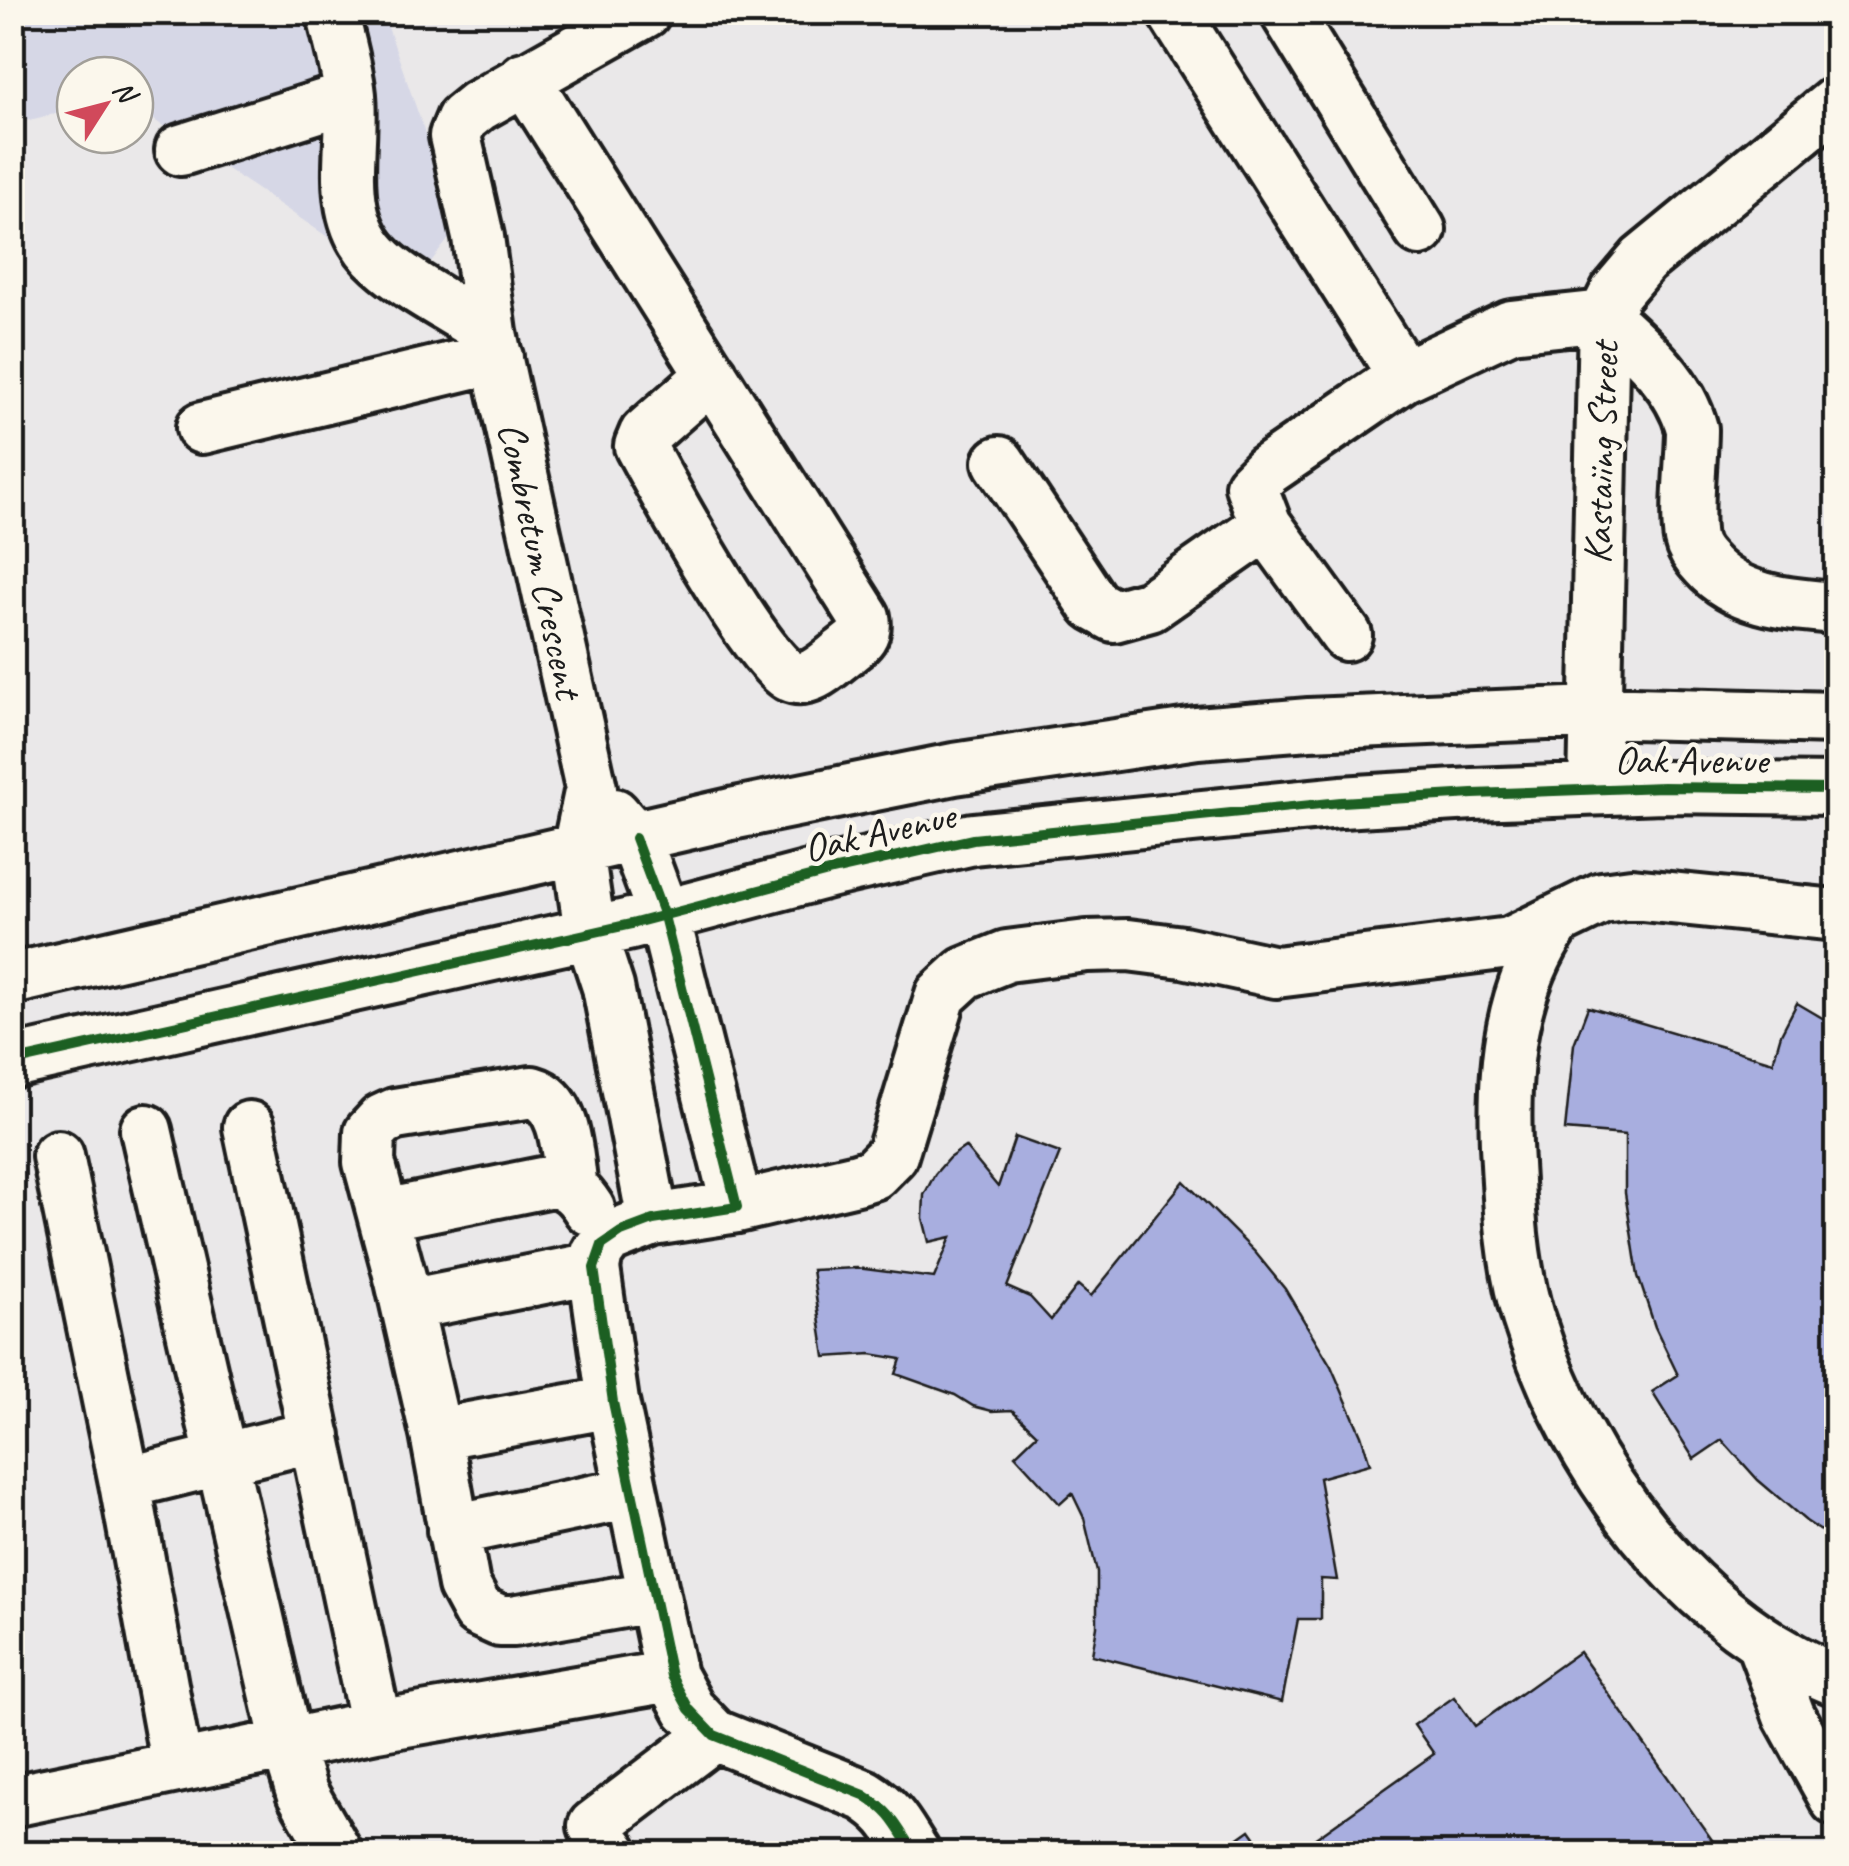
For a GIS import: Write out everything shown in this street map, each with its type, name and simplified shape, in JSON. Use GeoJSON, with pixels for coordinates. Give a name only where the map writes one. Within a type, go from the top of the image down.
{"type":"FeatureCollection","features":[{"type":"Feature","properties":{"kind":"street"},"geometry":{"type":"LineString","coordinates":[[332,12],[350,97],[351,210],[368,246],[382,263],[494,345]]}},
{"type":"Feature","properties":{"kind":"street"},"geometry":{"type":"LineString","coordinates":[[645,12],[524,78],[712,376],[864,617],[862,639],[820,671],[802,678],[789,676],[772,661],[739,614],[640,446],[645,434],[712,376]]}},
{"type":"Feature","properties":{"kind":"street"},"geometry":{"type":"LineString","coordinates":[[1173,12],[1404,376]]}},
{"type":"Feature","properties":{"kind":"street"},"geometry":{"type":"LineString","coordinates":[[1286,12],[1420,230]]}},
{"type":"Feature","properties":{"kind":"street","name":"Combretum Crescent"},"geometry":{"type":"LineString","coordinates":[[524,78],[478,106],[456,128],[494,345],[590,788],[578,850],[590,932],[608,987],[618,1242],[613,1402],[671,1676],[689,1709],[714,1735]]}},
{"type":"Feature","properties":{"kind":"street"},"geometry":{"type":"LineString","coordinates":[[181,150],[350,97]]}},
{"type":"Feature","properties":{"kind":"street","name":"Kastaiing Street"},"geometry":{"type":"LineString","coordinates":[[1594,789],[1604,316],[1616,292],[1642,260],[1836,102]]}},
{"type":"Feature","properties":{"kind":"street"},"geometry":{"type":"LineString","coordinates":[[1346,635],[1266,525],[1250,490],[1254,480],[1404,376],[1511,326],[1604,316],[1656,368],[1689,416],[1690,539],[1702,561],[1720,580],[1748,595],[1836,608]]}},
{"type":"Feature","properties":{"kind":"street"},"geometry":{"type":"LineString","coordinates":[[202,428],[494,345]]}},
{"type":"Feature","properties":{"kind":"street"},"geometry":{"type":"LineString","coordinates":[[998,462],[1094,605],[1114,616],[1150,606],[1266,525]]}},
{"type":"Feature","properties":{"kind":"street","name":"Oak Avenue"},"geometry":{"type":"LineString","coordinates":[[12,979],[731,814],[954,769],[1197,734],[1309,724],[1593,712],[1836,718]]}},
{"type":"Feature","properties":{"kind":"street","name":"Combretum Crescent"},"geometry":{"type":"LineString","coordinates":[[590,788],[635,838]]}},
{"type":"Feature","properties":{"kind":"street","name":"Oak Avenue"},"geometry":{"type":"LineString","coordinates":[[12,1062],[664,916],[832,871],[973,840],[1341,802],[1594,789],[1836,790]]}},
{"type":"Feature","properties":{"kind":"street"},"geometry":{"type":"LineString","coordinates":[[635,838],[664,916],[737,1207]]}},
{"type":"Feature","properties":{"kind":"street"},"geometry":{"type":"LineString","coordinates":[[407,1305],[737,1207],[873,1174],[888,1162],[941,996],[965,973],[1007,956],[1128,945],[1276,972],[1414,953],[1485,948],[1528,936],[1602,898],[1632,894],[1836,915]]}},
{"type":"Feature","properties":{"kind":"street"},"geometry":{"type":"LineString","coordinates":[[1558,922],[1540,946],[1520,991],[1504,1096],[1517,1269],[1528,1316],[1596,1468],[1645,1536],[1720,1609],[1762,1643],[1798,1665],[1836,1680]]}},
{"type":"Feature","properties":{"kind":"street"},"geometry":{"type":"LineString","coordinates":[[618,1242],[572,1188],[565,1141],[547,1098],[532,1092],[396,1114],[382,1120],[370,1133],[370,1162],[436,1434],[464,1584],[478,1611],[500,1621],[652,1597]]}},
{"type":"Feature","properties":{"kind":"street"},"geometry":{"type":"LineString","coordinates":[[249,1127],[376,1726]]}},
{"type":"Feature","properties":{"kind":"street"},"geometry":{"type":"LineString","coordinates":[[146,1130],[287,1744],[302,1793],[337,1854]]}},
{"type":"Feature","properties":{"kind":"street"},"geometry":{"type":"LineString","coordinates":[[58,1156],[125,1483],[177,1767]]}},
{"type":"Feature","properties":{"kind":"street"},"geometry":{"type":"LineString","coordinates":[[384,1215],[552,1182],[572,1188]]}},
{"type":"Feature","properties":{"kind":"street"},"geometry":{"type":"LineString","coordinates":[[436,1434],[613,1402]]}},
{"type":"Feature","properties":{"kind":"street"},"geometry":{"type":"LineString","coordinates":[[125,1483],[315,1436]]}},
{"type":"Feature","properties":{"kind":"street"},"geometry":{"type":"LineString","coordinates":[[453,1530],[631,1493]]}},
{"type":"Feature","properties":{"kind":"street"},"geometry":{"type":"LineString","coordinates":[[1762,1643],[1802,1743],[1836,1800]]}},
{"type":"Feature","properties":{"kind":"street"},"geometry":{"type":"LineString","coordinates":[[12,1801],[376,1726],[671,1676]]}},
{"type":"Feature","properties":{"kind":"street"},"geometry":{"type":"LineString","coordinates":[[589,1844],[714,1735],[864,1796],[890,1815],[908,1851]]}},
{"type":"Feature","properties":{"kind":"shaded area"},"geometry":{"type":"Polygon","coordinates":[[[12,13],[383,13],[458,227],[408,291],[155,120],[155,55],[55,55],[55,114],[13,124],[12,13]]]}},
{"type":"Feature","properties":{"kind":"building"},"geometry":{"type":"Polygon","coordinates":[[[1797,1003],[1836,1026],[1836,1541],[1758,1480],[1722,1440],[1694,1459],[1652,1392],[1678,1375],[1655,1327],[1638,1276],[1625,1193],[1625,1135],[1565,1130],[1574,1044],[1588,1007],[1773,1062],[1781,1034],[1797,1003]]]}},
{"type":"Feature","properties":{"kind":"building"},"geometry":{"type":"Polygon","coordinates":[[[1015,1137],[1060,1153],[1007,1287],[1030,1297],[1051,1320],[1078,1285],[1091,1296],[1184,1181],[1255,1252],[1285,1289],[1331,1366],[1370,1464],[1319,1478],[1337,1580],[1321,1579],[1321,1619],[1298,1619],[1282,1702],[1092,1655],[1097,1626],[1097,1572],[1084,1518],[1072,1493],[1060,1504],[1015,1455],[1037,1434],[1012,1410],[992,1411],[973,1406],[955,1395],[896,1374],[901,1359],[871,1354],[825,1357],[812,1270],[857,1268],[934,1278],[951,1237],[929,1242],[923,1218],[924,1195],[935,1174],[965,1147],[998,1187],[1015,1137]]]}},
{"type":"Feature","properties":{"kind":"building"},"geometry":{"type":"Polygon","coordinates":[[[1579,1652],[1722,1854],[1293,1854],[1434,1754],[1414,1725],[1454,1697],[1475,1726],[1579,1652]]]}},
{"type":"Feature","properties":{"kind":"building"},"geometry":{"type":"Polygon","coordinates":[[[1250,1830],[1267,1854],[1216,1854],[1250,1830]]]}},
{"type":"Feature","properties":{"kind":"cycle path"},"geometry":{"type":"LineString","coordinates":[[12,1062],[631,924],[973,839],[1341,802],[1473,794],[1663,787],[1836,789]]}},
{"type":"Feature","properties":{"kind":"cycle path"},"geometry":{"type":"LineString","coordinates":[[635,838],[664,916],[737,1207],[653,1220],[621,1232],[602,1245],[594,1268],[613,1402],[671,1676],[689,1709],[714,1735],[864,1795],[888,1814],[915,1854]]}}]}
